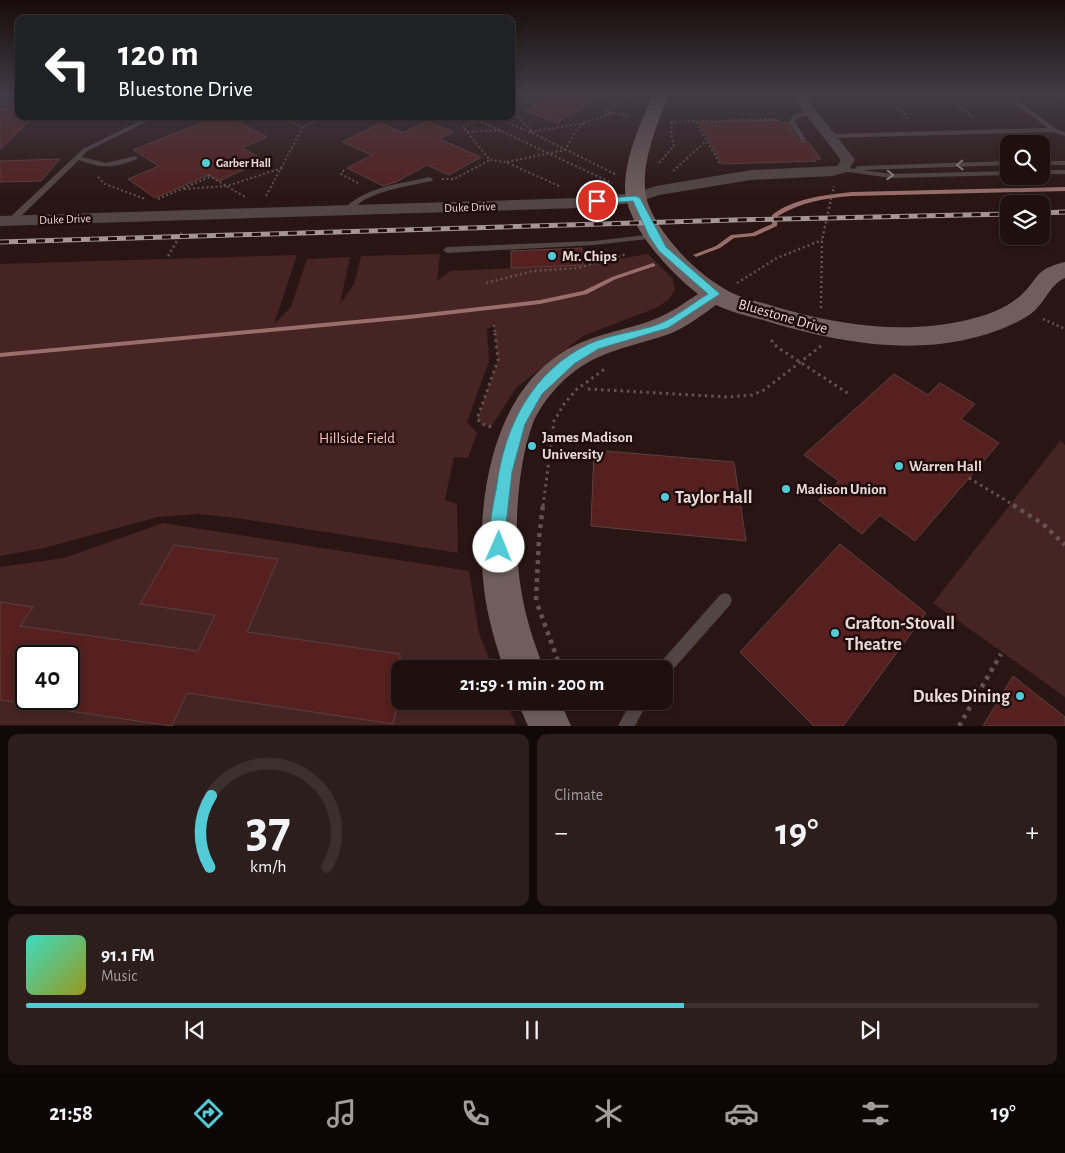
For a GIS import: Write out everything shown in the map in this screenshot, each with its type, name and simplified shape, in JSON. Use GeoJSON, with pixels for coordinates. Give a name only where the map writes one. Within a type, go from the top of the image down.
{"type":"FeatureCollection","features":[{"type":"Feature","properties":{"kind":"street","name":"Bluestone Drive"},"geometry":{"type":"LineString","coordinates":[[647,128],[637,177],[636,198],[654,236],[662,249],[744,306],[806,325],[853,334],[890,337],[931,336],[966,330],[1012,314],[1028,303],[1050,276],[1065,269]]}},
{"type":"Feature","properties":{"kind":"street"},"geometry":{"type":"LineString","coordinates":[[823,128],[848,160],[842,168]]}},
{"type":"Feature","properties":{"kind":"street","name":"Duke Drive"},"geometry":{"type":"LineString","coordinates":[[6,221],[192,216],[259,210],[346,212],[580,203],[636,198],[656,191],[751,175],[825,173],[842,168]]}},
{"type":"Feature","properties":{"kind":"street"},"geometry":{"type":"LineString","coordinates":[[520,660],[503,593],[498,533],[505,472],[518,424],[537,391],[570,361],[594,346],[664,326],[723,290]]}},
{"type":"Feature","properties":{"kind":"street"},"geometry":{"type":"LineString","coordinates":[[542,710],[550,726]]}},
{"type":"Feature","properties":{"kind":"lane"},"geometry":{"type":"LineString","coordinates":[[6,221],[77,157],[92,146],[130,128]]}},
{"type":"Feature","properties":{"kind":"lane"},"geometry":{"type":"LineString","coordinates":[[796,128],[803,140]]}},
{"type":"Feature","properties":{"kind":"lane"},"geometry":{"type":"LineString","coordinates":[[1051,128],[1065,134]]}},
{"type":"Feature","properties":{"kind":"lane"},"geometry":{"type":"LineString","coordinates":[[829,136],[1054,130]]}},
{"type":"Feature","properties":{"kind":"lane"},"geometry":{"type":"LineString","coordinates":[[77,157],[100,166],[118,164],[135,158]]}},
{"type":"Feature","properties":{"kind":"lane"},"geometry":{"type":"LineString","coordinates":[[842,168],[1000,163]]}},
{"type":"Feature","properties":{"kind":"lane"},"geometry":{"type":"LineString","coordinates":[[1050,163],[1065,163]]}},
{"type":"Feature","properties":{"kind":"lane"},"geometry":{"type":"LineString","coordinates":[[842,168],[891,176],[1000,173]]}},
{"type":"Feature","properties":{"kind":"lane"},"geometry":{"type":"LineString","coordinates":[[1050,172],[1065,172]]}},
{"type":"Feature","properties":{"kind":"lane"},"geometry":{"type":"LineString","coordinates":[[346,212],[350,205],[374,192],[429,179]]}},
{"type":"Feature","properties":{"kind":"lane"},"geometry":{"type":"LineString","coordinates":[[447,250],[594,243],[654,236]]}},
{"type":"Feature","properties":{"kind":"lane"},"geometry":{"type":"LineString","coordinates":[[672,660],[725,600]]}},
{"type":"Feature","properties":{"kind":"lane"},"geometry":{"type":"LineString","coordinates":[[626,726],[635,710]]}},
{"type":"Feature","properties":{"kind":"path"},"geometry":{"type":"LineString","coordinates":[[92,171],[104,184],[152,201],[184,189],[209,176],[227,186],[259,210],[303,128]]}},
{"type":"Feature","properties":{"kind":"path"},"geometry":{"type":"LineString","coordinates":[[464,128],[490,160]]}},
{"type":"Feature","properties":{"kind":"path"},"geometry":{"type":"LineString","coordinates":[[498,128],[615,184]]}},
{"type":"Feature","properties":{"kind":"path"},"geometry":{"type":"LineString","coordinates":[[521,128],[620,176]]}},
{"type":"Feature","properties":{"kind":"path"},"geometry":{"type":"LineString","coordinates":[[527,128],[531,132]]}},
{"type":"Feature","properties":{"kind":"path"},"geometry":{"type":"LineString","coordinates":[[531,132],[553,128]]}},
{"type":"Feature","properties":{"kind":"path"},"geometry":{"type":"LineString","coordinates":[[506,162],[565,150],[579,128]]}},
{"type":"Feature","properties":{"kind":"path"},"geometry":{"type":"LineString","coordinates":[[658,165],[674,146],[671,128]]}},
{"type":"Feature","properties":{"kind":"path"},"geometry":{"type":"LineString","coordinates":[[699,128],[720,164],[725,167]]}},
{"type":"Feature","properties":{"kind":"path"},"geometry":{"type":"LineString","coordinates":[[467,132],[503,130]]}},
{"type":"Feature","properties":{"kind":"path"},"geometry":{"type":"LineString","coordinates":[[670,174],[706,141]]}},
{"type":"Feature","properties":{"kind":"path"},"geometry":{"type":"LineString","coordinates":[[429,179],[454,179],[490,160],[506,162],[562,187]]}},
{"type":"Feature","properties":{"kind":"path"},"geometry":{"type":"LineString","coordinates":[[184,189],[227,186],[282,168]]}},
{"type":"Feature","properties":{"kind":"path"},"geometry":{"type":"LineString","coordinates":[[344,170],[341,174],[374,192]]}},
{"type":"Feature","properties":{"kind":"path"},"geometry":{"type":"LineString","coordinates":[[588,389],[729,397],[752,395],[777,381],[823,345],[821,319],[822,240],[832,191]]}},
{"type":"Feature","properties":{"kind":"path"},"geometry":{"type":"LineString","coordinates":[[168,256],[192,216]]}},
{"type":"Feature","properties":{"kind":"path"},"geometry":{"type":"LineString","coordinates":[[723,290],[796,247],[822,240]]}},
{"type":"Feature","properties":{"kind":"path"},"geometry":{"type":"LineString","coordinates":[[486,283],[533,271],[578,268],[630,254]]}},
{"type":"Feature","properties":{"kind":"path"},"geometry":{"type":"LineString","coordinates":[[1040,318],[1065,329]]}},
{"type":"Feature","properties":{"kind":"path"},"geometry":{"type":"LineString","coordinates":[[491,427],[482,424],[477,419],[498,360],[494,325]]}},
{"type":"Feature","properties":{"kind":"path"},"geometry":{"type":"LineString","coordinates":[[771,340],[777,347],[800,363],[849,394]]}},
{"type":"Feature","properties":{"kind":"path"},"geometry":{"type":"LineString","coordinates":[[558,660],[536,600],[539,538],[554,421],[561,406],[577,388],[609,366]]}},
{"type":"Feature","properties":{"kind":"path"},"geometry":{"type":"LineString","coordinates":[[969,478],[1042,524],[1065,545]]}},
{"type":"Feature","properties":{"kind":"path"},"geometry":{"type":"LineString","coordinates":[[959,726],[1001,654]]}},
{"type":"Feature","properties":{"kind":"green space","name":"Hillside Field"},"geometry":{"type":"Polygon","coordinates":[[[440,254],[437,281],[450,271],[583,265],[648,254],[673,279],[675,290],[668,300],[656,308],[583,336],[516,388],[491,427],[482,424],[477,419],[498,360],[494,326],[487,329],[489,361],[467,422],[477,433],[468,458],[454,457],[445,500],[457,504],[458,553],[236,518],[198,514],[158,517],[44,548],[0,556],[0,264],[297,255],[274,324],[291,307],[307,259],[350,257],[340,304],[354,284],[361,256],[440,254]]]}},
{"type":"Feature","properties":{"kind":"green space"},"geometry":{"type":"Polygon","coordinates":[[[1060,441],[1065,445],[1065,697],[933,603],[1060,441]]]}},
{"type":"Feature","properties":{"kind":"green space"},"geometry":{"type":"Polygon","coordinates":[[[163,523],[469,571],[479,633],[490,660],[391,660],[391,710],[510,710],[516,725],[0,725],[0,567],[64,558],[163,523]]]}},
{"type":"Feature","properties":{"kind":"building"},"geometry":{"type":"Polygon","coordinates":[[[0,128],[22,128],[0,149],[0,128]]]}},
{"type":"Feature","properties":{"kind":"building","name":"Garber Hall"},"geometry":{"type":"Polygon","coordinates":[[[189,128],[250,128],[267,137],[242,148],[264,160],[219,181],[209,175],[155,198],[128,179],[159,166],[133,150],[189,128]]]}},
{"type":"Feature","properties":{"kind":"building"},"geometry":{"type":"Polygon","coordinates":[[[371,128],[392,128],[403,133],[413,128],[443,128],[453,132],[439,139],[481,157],[449,175],[427,165],[396,182],[383,186],[347,168],[372,155],[342,142],[371,128]]]}},
{"type":"Feature","properties":{"kind":"building"},"geometry":{"type":"Polygon","coordinates":[[[702,128],[791,128],[799,142],[807,141],[821,159],[814,159],[816,161],[722,164],[702,128]]]}},
{"type":"Feature","properties":{"kind":"building"},"geometry":{"type":"Polygon","coordinates":[[[60,159],[41,181],[0,182],[0,161],[60,159]]]}},
{"type":"Feature","properties":{"kind":"building","name":"Mr. Chips"},"geometry":{"type":"Polygon","coordinates":[[[582,248],[583,265],[511,268],[511,251],[582,248]]]}},
{"type":"Feature","properties":{"kind":"building","name":"Warren Hall"},"geometry":{"type":"Polygon","coordinates":[[[894,374],[928,395],[940,383],[975,404],[961,419],[999,443],[915,541],[880,515],[862,534],[819,500],[839,481],[804,455],[894,374]]]}},
{"type":"Feature","properties":{"kind":"building","name":"Taylor Hall"},"geometry":{"type":"Polygon","coordinates":[[[594,450],[734,462],[746,541],[591,526],[594,450]]]}},
{"type":"Feature","properties":{"kind":"building","name":"Grafton-Stovall Theatre"},"geometry":{"type":"Polygon","coordinates":[[[840,544],[926,613],[843,726],[814,726],[740,652],[840,544]]]}},
{"type":"Feature","properties":{"kind":"building"},"geometry":{"type":"Polygon","coordinates":[[[174,545],[278,559],[247,632],[400,654],[400,660],[391,660],[391,710],[396,710],[393,724],[187,693],[172,726],[69,711],[80,710],[80,645],[15,645],[15,702],[0,700],[0,602],[33,607],[20,626],[198,651],[215,615],[140,604],[174,545]]]}},
{"type":"Feature","properties":{"kind":"building","name":"Dukes Dining"},"geometry":{"type":"Polygon","coordinates":[[[1013,676],[1065,717],[1065,726],[983,726],[1013,676]]]}},
{"type":"Feature","properties":{"kind":"waterway"},"geometry":{"type":"LineString","coordinates":[[696,255],[718,247],[733,236],[753,235],[775,225],[775,215],[793,206],[821,198],[852,194],[1065,189]]}},
{"type":"Feature","properties":{"kind":"waterway"},"geometry":{"type":"LineString","coordinates":[[0,355],[409,317],[540,302],[585,293],[614,278],[653,265]]}},
{"type":"Feature","properties":{"kind":"railway"},"geometry":{"type":"LineString","coordinates":[[1050,213],[1065,212]]}},
{"type":"Feature","properties":{"kind":"railway"},"geometry":{"type":"LineString","coordinates":[[0,242],[734,220],[1000,214]]}},
{"type":"Feature","properties":{"kind":"place","name":"Garber Hall"},"geometry":{"type":"Point","coordinates":[206,163]}},
{"type":"Feature","properties":{"kind":"place","name":"Mr. Chips"},"geometry":{"type":"Point","coordinates":[552,256]}},
{"type":"Feature","properties":{"kind":"place","name":"James Madison University"},"geometry":{"type":"Point","coordinates":[532,446]}},
{"type":"Feature","properties":{"kind":"place","name":"Warren Hall"},"geometry":{"type":"Point","coordinates":[899,466]}},
{"type":"Feature","properties":{"kind":"place","name":"Madison Union"},"geometry":{"type":"Point","coordinates":[786,489]}},
{"type":"Feature","properties":{"kind":"place","name":"Taylor Hall"},"geometry":{"type":"Point","coordinates":[665,497]}},
{"type":"Feature","properties":{"kind":"place","name":"Grafton-Stovall Theatre"},"geometry":{"type":"Point","coordinates":[835,633]}},
{"type":"Feature","properties":{"kind":"place","name":"Dukes Dining"},"geometry":{"type":"Point","coordinates":[1020,696]}},
{"type":"Feature","properties":{"kind":"route"},"geometry":{"type":"LineString","coordinates":[[499,547],[498,533],[505,472],[518,424],[537,391],[570,361],[594,346],[664,326],[715,294],[662,249],[636,198],[597,201]]}}]}
